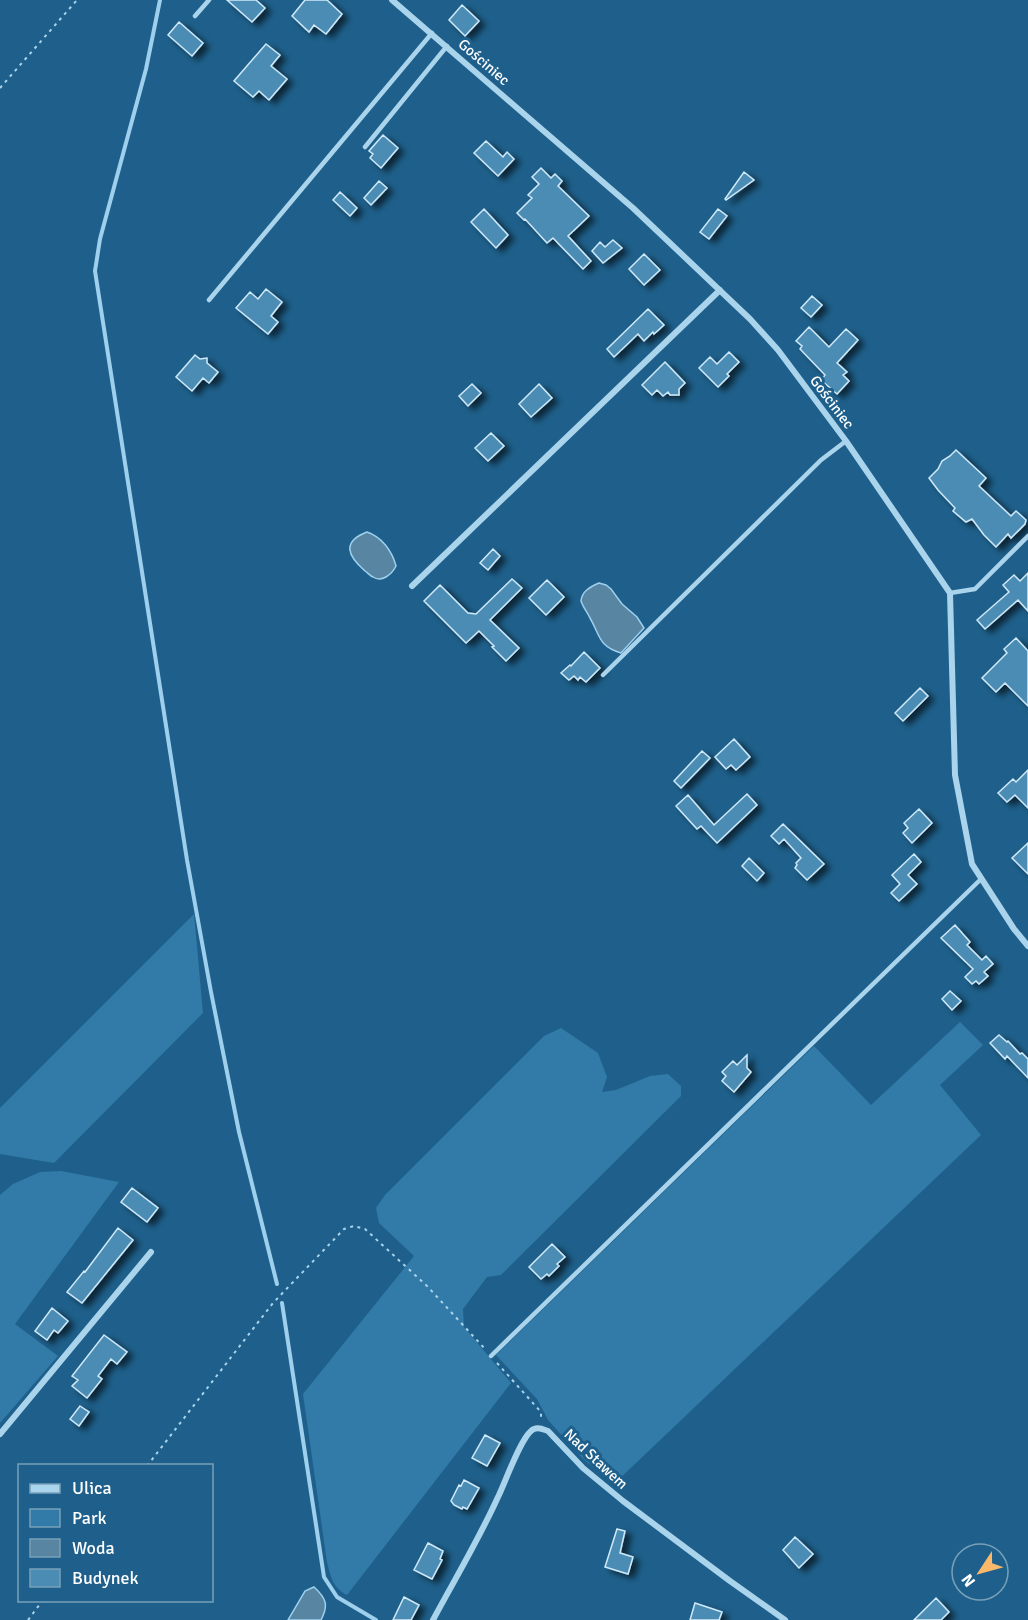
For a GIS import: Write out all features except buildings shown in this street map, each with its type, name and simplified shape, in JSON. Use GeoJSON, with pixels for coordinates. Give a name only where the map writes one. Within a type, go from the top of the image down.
{"type":"FeatureCollection","features":[{"type":"Feature","properties":{"kind":"street","name":"Gościniec"},"geometry":{"type":"LineString","coordinates":[[392,0],[633,208],[720,290],[778,350],[846,441],[950,593]]}},
{"type":"Feature","properties":{"kind":"street"},"geometry":{"type":"LineString","coordinates":[[412,586],[720,290]]}},
{"type":"Feature","properties":{"kind":"street"},"geometry":{"type":"LineString","coordinates":[[950,593],[955,775],[972,864],[1014,930],[1028,946]]}},
{"type":"Feature","properties":{"kind":"street"},"geometry":{"type":"LineString","coordinates":[[0,1434],[151,1252]]}},
{"type":"Feature","properties":{"kind":"street","name":"Nad Stawem"},"geometry":{"type":"LineString","coordinates":[[433,1620],[498,1499],[518,1452],[528,1434],[536,1428],[548,1431],[583,1468],[623,1501],[785,1620]]}},
{"type":"Feature","properties":{"kind":"lane"},"geometry":{"type":"LineString","coordinates":[[195,16],[209,0]]}},
{"type":"Feature","properties":{"kind":"lane"},"geometry":{"type":"LineString","coordinates":[[209,300],[432,33]]}},
{"type":"Feature","properties":{"kind":"lane"},"geometry":{"type":"LineString","coordinates":[[365,147],[447,46]]}},
{"type":"Feature","properties":{"kind":"lane"},"geometry":{"type":"LineString","coordinates":[[603,675],[821,460],[846,441]]}},
{"type":"Feature","properties":{"kind":"lane"},"geometry":{"type":"LineString","coordinates":[[950,593],[975,589],[1028,537]]}},
{"type":"Feature","properties":{"kind":"lane"},"geometry":{"type":"LineString","coordinates":[[491,1356],[981,879]]}},
{"type":"Feature","properties":{"kind":"path"},"geometry":{"type":"LineString","coordinates":[[0,88],[77,0]]}},
{"type":"Feature","properties":{"kind":"path"},"geometry":{"type":"LineString","coordinates":[[149,1464],[273,1303],[344,1229],[354,1226],[364,1229],[427,1286]]}},
{"type":"Feature","properties":{"kind":"path"},"geometry":{"type":"LineString","coordinates":[[28,1620],[42,1602]]}},
{"type":"Feature","properties":{"kind":"green space"},"geometry":{"type":"Polygon","coordinates":[[[194,914],[203,1013],[54,1163],[0,1154],[0,1108],[194,914]]]}},
{"type":"Feature","properties":{"kind":"green space"},"geometry":{"type":"Polygon","coordinates":[[[960,1022],[983,1045],[940,1085],[981,1135],[615,1483],[584,1460],[548,1420],[537,1399],[496,1355],[814,1046],[871,1105],[960,1022]]]}},
{"type":"Feature","properties":{"kind":"green space"},"geometry":{"type":"Polygon","coordinates":[[[561,1028],[598,1053],[607,1077],[602,1092],[616,1090],[650,1076],[668,1074],[681,1086],[681,1096],[501,1275],[487,1277],[463,1309],[464,1327],[511,1383],[347,1595],[335,1585],[327,1562],[303,1394],[414,1256],[379,1223],[376,1208],[385,1195],[544,1036],[561,1028]]]}},
{"type":"Feature","properties":{"kind":"green space"},"geometry":{"type":"Polygon","coordinates":[[[61,1171],[119,1182],[15,1324],[58,1356],[0,1423],[0,1195],[13,1184],[40,1172],[61,1171]]]}},
{"type":"Feature","properties":{"kind":"water"},"geometry":{"type":"Polygon","coordinates":[[[367,532],[382,541],[396,566],[389,575],[380,579],[371,576],[351,555],[350,545],[353,540],[367,532]]]}},
{"type":"Feature","properties":{"kind":"water"},"geometry":{"type":"Polygon","coordinates":[[[599,583],[611,589],[644,628],[621,653],[604,643],[581,601],[585,592],[599,583]]]}},
{"type":"Feature","properties":{"kind":"water"},"geometry":{"type":"Polygon","coordinates":[[[314,1587],[325,1602],[321,1620],[288,1620],[305,1591],[314,1587]]]}},
{"type":"Feature","properties":{"kind":"waterway"},"geometry":{"type":"LineString","coordinates":[[160,0],[146,69],[100,239],[95,271],[187,860],[239,1132],[277,1284]]}},
{"type":"Feature","properties":{"kind":"waterway"},"geometry":{"type":"LineString","coordinates":[[282,1303],[324,1577],[337,1597],[376,1620]]}}]}
